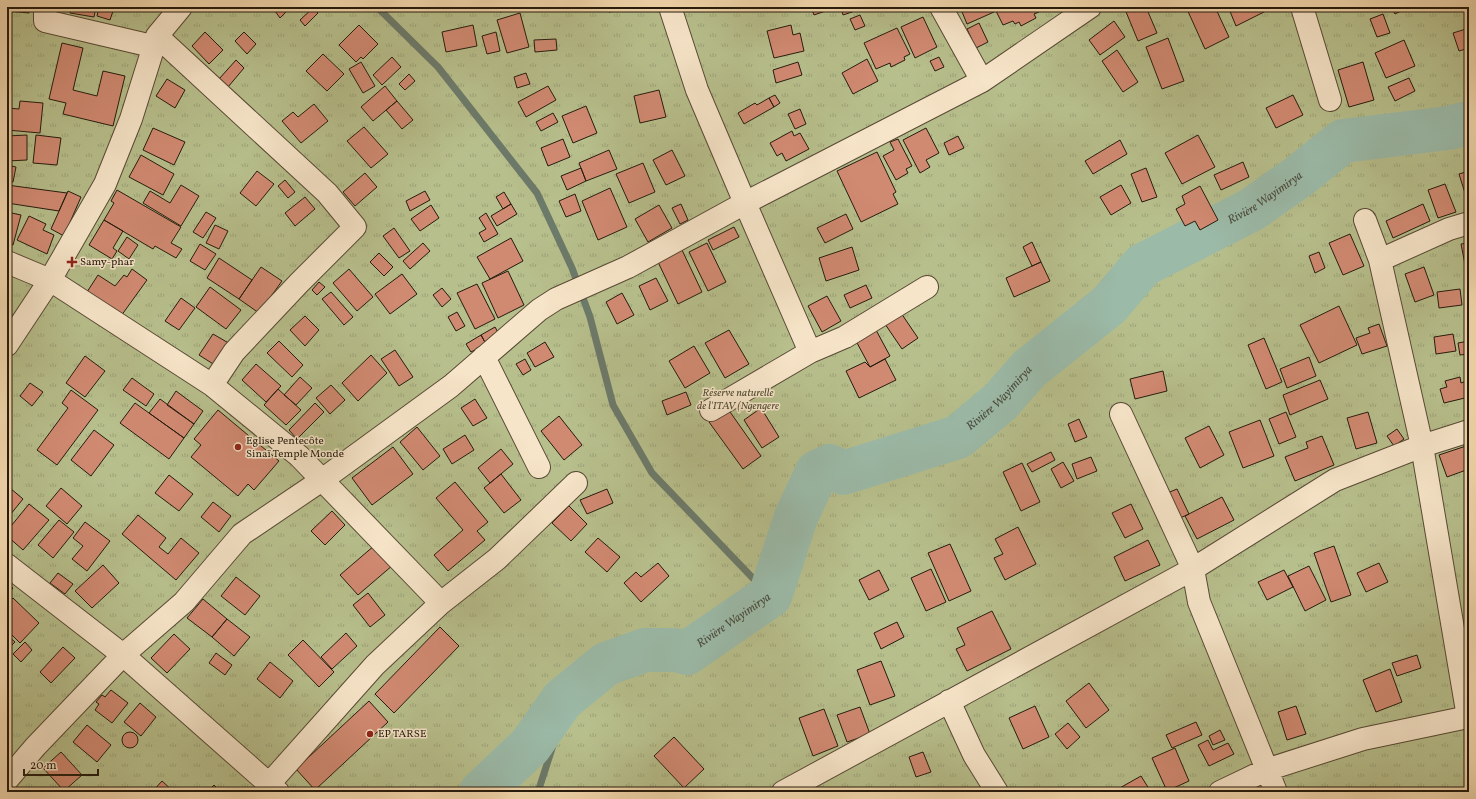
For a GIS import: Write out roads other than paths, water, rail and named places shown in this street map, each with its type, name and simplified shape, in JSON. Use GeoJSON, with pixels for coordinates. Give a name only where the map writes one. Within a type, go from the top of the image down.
{"type":"FeatureCollection","features":[{"type":"Feature","properties":{"kind":"street"},"geometry":{"type":"LineString","coordinates":[[45,7],[45,21],[154,41],[327,193],[355,227],[299,283],[234,352],[212,385]]}},
{"type":"Feature","properties":{"kind":"street"},"geometry":{"type":"LineString","coordinates":[[7,344],[50,280],[105,184],[131,119],[154,41],[181,7]]}},
{"type":"Feature","properties":{"kind":"street"},"geometry":{"type":"LineString","coordinates":[[670,7],[697,90],[810,352]]}},
{"type":"Feature","properties":{"kind":"street"},"geometry":{"type":"LineString","coordinates":[[941,7],[982,81]]}},
{"type":"Feature","properties":{"kind":"street"},"geometry":{"type":"LineString","coordinates":[[7,780],[35,747],[123,655],[184,602],[242,534],[322,480],[451,386],[539,310],[556,299],[628,267],[745,203],[982,81],[1090,7]]}},
{"type":"Feature","properties":{"kind":"street"},"geometry":{"type":"LineString","coordinates":[[1302,7],[1330,100]]}},
{"type":"Feature","properties":{"kind":"street"},"geometry":{"type":"LineString","coordinates":[[1220,792],[1266,770],[1363,739],[1468,722],[1422,446],[1380,260],[1365,220]]}},
{"type":"Feature","properties":{"kind":"street"},"geometry":{"type":"LineString","coordinates":[[1380,260],[1449,229],[1469,223]]}},
{"type":"Feature","properties":{"kind":"street"},"geometry":{"type":"LineString","coordinates":[[7,262],[50,280],[212,385],[300,456],[441,603]]}},
{"type":"Feature","properties":{"kind":"street"},"geometry":{"type":"LineString","coordinates":[[711,410],[810,352],[845,337],[928,287]]}},
{"type":"Feature","properties":{"kind":"street"},"geometry":{"type":"LineString","coordinates":[[484,357],[539,467]]}},
{"type":"Feature","properties":{"kind":"street"},"geometry":{"type":"LineString","coordinates":[[1121,414],[1194,569],[1199,602],[1276,792]]}},
{"type":"Feature","properties":{"kind":"street"},"geometry":{"type":"LineString","coordinates":[[783,792],[862,751],[949,701],[1077,634],[1194,569],[1335,480],[1422,446],[1469,431]]}},
{"type":"Feature","properties":{"kind":"street"},"geometry":{"type":"LineString","coordinates":[[7,564],[123,655],[273,788],[375,665],[441,603],[497,559],[576,483]]}},
{"type":"Feature","properties":{"kind":"street"},"geometry":{"type":"LineString","coordinates":[[949,701],[974,754],[997,792]]}},
{"type":"Feature","properties":{"kind":"waterway"},"geometry":{"type":"LineString","coordinates":[[377,7],[438,67],[537,193],[572,268],[590,317],[613,405],[652,473],[770,596]]}},
{"type":"Feature","properties":{"kind":"waterway","name":"Rivière Wayimirya"},"geometry":{"type":"LineString","coordinates":[[481,792],[530,746],[562,700],[606,664],[645,650],[675,650],[687,653],[770,596],[796,517],[817,472],[830,466],[843,473],[958,437],[1000,402],[1029,369],[1109,305],[1143,265],[1251,210],[1298,177],[1343,141],[1448,128],[1469,123]]}},
{"type":"Feature","properties":{"kind":"waterway"},"geometry":{"type":"LineString","coordinates":[[538,792],[557,733],[576,707],[578,687]]}},
{"type":"Feature","properties":{"kind":"place","name":"Samy-phar"},"geometry":{"type":"Point","coordinates":[72,262]}},
{"type":"Feature","properties":{"kind":"place","name":"Eglise Pentecôte Sinaï Temple Monde"},"geometry":{"type":"Point","coordinates":[238,447]}},
{"type":"Feature","properties":{"kind":"place","name":"EP TARSE"},"geometry":{"type":"Point","coordinates":[370,734]}},
{"type":"Feature","properties":{"kind":"park label","name":"Réserve naturelle de l'ITAV (Ngengere"},"geometry":{"type":"Point","coordinates":[738,399]}}]}
